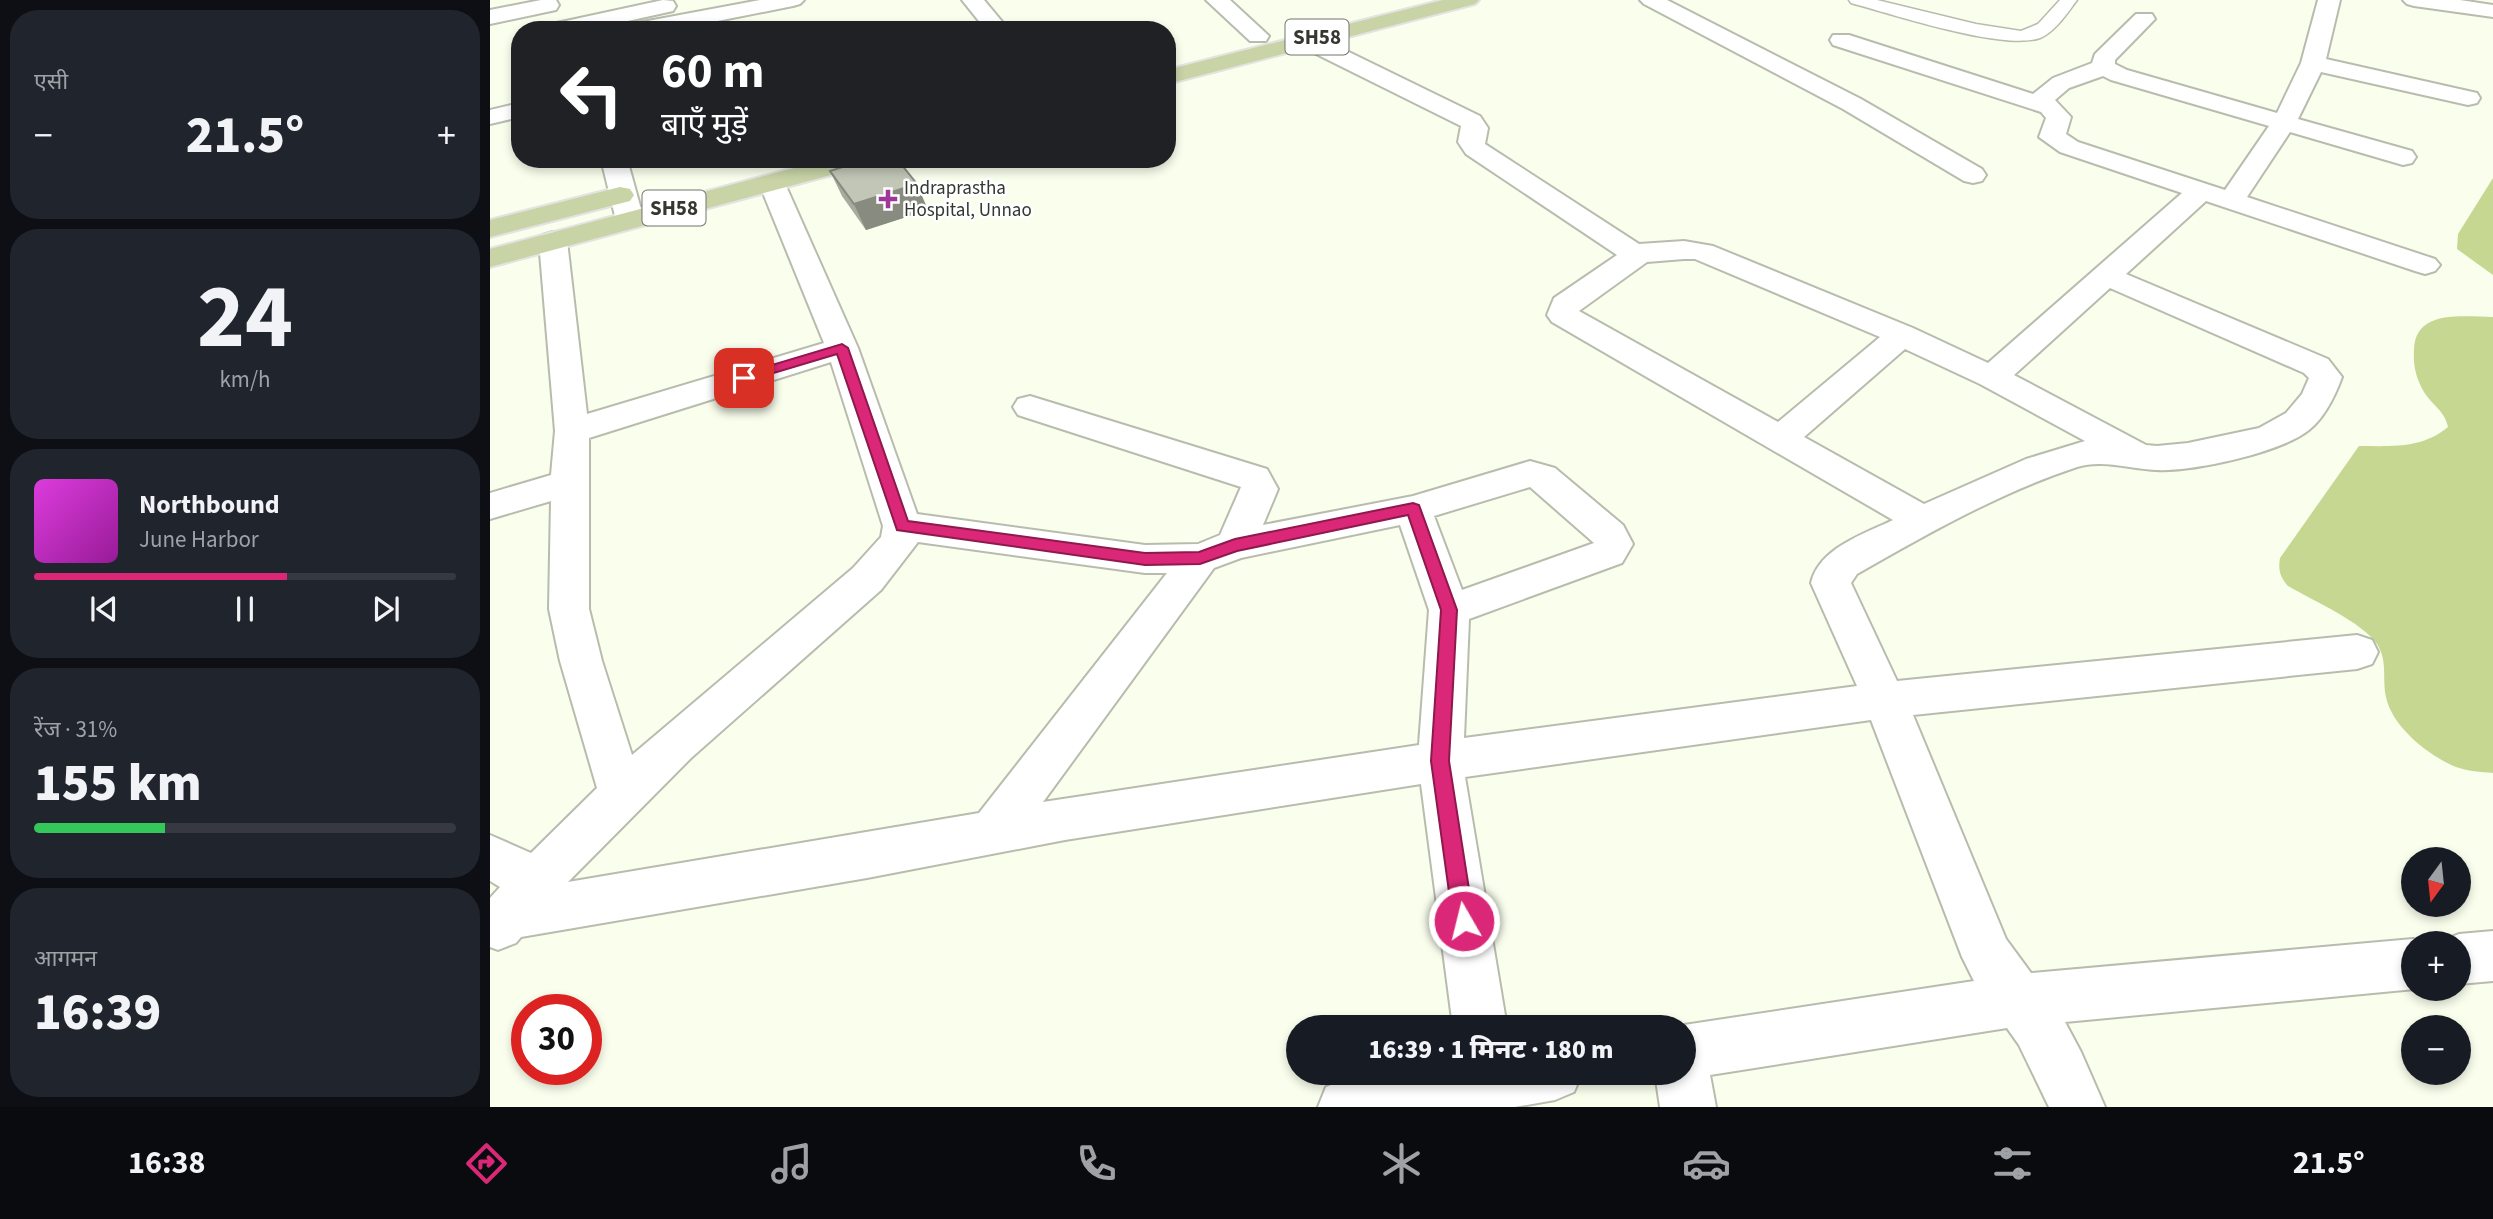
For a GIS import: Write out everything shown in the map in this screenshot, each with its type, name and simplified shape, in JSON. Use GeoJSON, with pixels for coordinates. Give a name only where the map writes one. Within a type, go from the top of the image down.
{"type":"FeatureCollection","features":[{"type":"Feature","properties":{"kind":"main road","name":"SH58"},"geometry":{"type":"LineString","coordinates":[[1176,56],[1393,0]]}},
{"type":"Feature","properties":{"kind":"main road","name":"SH58"},"geometry":{"type":"LineString","coordinates":[[1176,75],[1468,0]]}},
{"type":"Feature","properties":{"kind":"main road","name":"SH58"},"geometry":{"type":"LineString","coordinates":[[490,229],[635,200],[772,183],[826,168]]}},
{"type":"Feature","properties":{"kind":"main road","name":"SH58"},"geometry":{"type":"LineString","coordinates":[[490,258],[552,241],[635,200]]}},
{"type":"Feature","properties":{"kind":"street"},"geometry":{"type":"LineString","coordinates":[[599,21],[691,0]]}},
{"type":"Feature","properties":{"kind":"street"},"geometry":{"type":"LineString","coordinates":[[684,21],[793,0]]}},
{"type":"Feature","properties":{"kind":"street"},"geometry":{"type":"LineString","coordinates":[[973,0],[990,21]]}},
{"type":"Feature","properties":{"kind":"street"},"geometry":{"type":"LineString","coordinates":[[1217,0],[1258,36]]}},
{"type":"Feature","properties":{"kind":"street"},"geometry":{"type":"LineString","coordinates":[[1651,0],[1852,104],[1973,175]]}},
{"type":"Feature","properties":{"kind":"street"},"geometry":{"type":"LineString","coordinates":[[2231,201],[2284,123],[2312,63],[2329,0]]}},
{"type":"Feature","properties":{"kind":"street"},"geometry":{"type":"LineString","coordinates":[[2414,0],[2493,11]]}},
{"type":"Feature","properties":{"kind":"street"},"geometry":{"type":"LineString","coordinates":[[490,17],[546,3],[555,21]]}},
{"type":"Feature","properties":{"kind":"street"},"geometry":{"type":"LineString","coordinates":[[2104,67],[2103,59],[2144,19]]}},
{"type":"Feature","properties":{"kind":"street"},"geometry":{"type":"LineString","coordinates":[[1306,40],[1471,121],[1475,128],[1471,142],[1475,149],[1626,248],[1640,253],[1680,248],[1703,252],[1902,335],[1992,377],[2140,456]]}},
{"type":"Feature","properties":{"kind":"street"},"geometry":{"type":"LineString","coordinates":[[1841,40],[2038,102],[2058,113],[2052,137],[2059,144],[2425,265]]}},
{"type":"Feature","properties":{"kind":"street"},"geometry":{"type":"LineString","coordinates":[[2312,63],[2468,97]]}},
{"type":"Feature","properties":{"kind":"street"},"geometry":{"type":"LineString","coordinates":[[2038,102],[2061,83],[2104,67],[2119,75],[2403,157]]}},
{"type":"Feature","properties":{"kind":"street"},"geometry":{"type":"LineString","coordinates":[[490,117],[511,112]]}},
{"type":"Feature","properties":{"kind":"street"},"geometry":{"type":"LineString","coordinates":[[619,168],[635,200]]}},
{"type":"Feature","properties":{"kind":"street"},"geometry":{"type":"LineString","coordinates":[[498,926],[536,880],[621,792],[867,579],[899,542],[902,526],[842,348],[772,183]]}},
{"type":"Feature","properties":{"kind":"street"},"geometry":{"type":"LineString","coordinates":[[1992,377],[2201,191]]}},
{"type":"Feature","properties":{"kind":"street"},"geometry":{"type":"LineString","coordinates":[[552,241],[572,430],[569,483],[569,609],[581,661],[621,792]]}},
{"type":"Feature","properties":{"kind":"street"},"geometry":{"type":"LineString","coordinates":[[1640,253],[1565,305],[1563,314],[1921,519]]}},
{"type":"Feature","properties":{"kind":"street"},"geometry":{"type":"LineString","coordinates":[[2077,1107],[2062,1071],[2020,1000],[1999,976],[1988,957],[1885,700],[1833,588],[1832,577],[1843,564],[1921,519],[2067,457],[2093,452],[2183,456],[2276,435],[2306,417],[2315,405],[2326,377],[2316,366],[2106,276]]}},
{"type":"Feature","properties":{"kind":"street"},"geometry":{"type":"LineString","coordinates":[[1779,440],[1902,335]]}},
{"type":"Feature","properties":{"kind":"street"},"geometry":{"type":"LineString","coordinates":[[572,430],[842,348]]}},
{"type":"Feature","properties":{"kind":"street"},"geometry":{"type":"LineString","coordinates":[[993,832],[1218,552],[1260,489],[1254,478],[1030,407]]}},
{"type":"Feature","properties":{"kind":"street"},"geometry":{"type":"LineString","coordinates":[[902,526],[1145,559],[1218,552],[1413,509],[1535,474],[1547,481],[1610,535],[1614,544],[1608,553],[1449,610]]}},
{"type":"Feature","properties":{"kind":"street"},"geometry":{"type":"LineString","coordinates":[[490,506],[569,483]]}},
{"type":"Feature","properties":{"kind":"street"},"geometry":{"type":"LineString","coordinates":[[1413,509],[1449,610],[1440,761],[1478,1015]]}},
{"type":"Feature","properties":{"kind":"street"},"geometry":{"type":"LineString","coordinates":[[498,926],[993,832],[1440,761],[1885,700],[2357,652]]}},
{"type":"Feature","properties":{"kind":"street"},"geometry":{"type":"LineString","coordinates":[[490,857],[536,880]]}},
{"type":"Feature","properties":{"kind":"street"},"geometry":{"type":"LineString","coordinates":[[2471,958],[2493,956]]}},
{"type":"Feature","properties":{"kind":"street"},"geometry":{"type":"LineString","coordinates":[[1696,1050],[2020,1000],[2401,965]]}},
{"type":"Feature","properties":{"kind":"street"},"geometry":{"type":"LineString","coordinates":[[1351,1107],[1454,1085]]}},
{"type":"Feature","properties":{"kind":"street"},"geometry":{"type":"LineString","coordinates":[[1684,1085],[1688,1107]]}},
{"type":"Feature","properties":{"kind":"lane"},"geometry":{"type":"LineString","coordinates":[[1857,0],[2022,36],[2033,35],[2039,31],[2069,0]]}},
{"type":"Feature","properties":{"kind":"shaded area"},"geometry":{"type":"Polygon","coordinates":[[[2493,178],[2493,275],[2457,249],[2458,234],[2493,178]]]}},
{"type":"Feature","properties":{"kind":"shaded area"},"geometry":{"type":"Polygon","coordinates":[[[2493,317],[2493,773],[2456,767],[2435,756],[2413,739],[2390,708],[2386,697],[2382,657],[2377,644],[2349,620],[2288,586],[2281,576],[2279,566],[2280,558],[2359,446],[2417,443],[2448,427],[2441,412],[2424,392],[2416,372],[2416,337],[2423,328],[2443,318],[2493,317]]]}},
{"type":"Feature","properties":{"kind":"building"},"geometry":{"type":"Polygon","coordinates":[[[840,168],[904,168],[917,184],[854,204],[830,171],[840,168]]]}},
{"type":"Feature","properties":{"kind":"place","name":"Indraprastha Hospital, Unnao"},"geometry":{"type":"Point","coordinates":[888,199]}},
{"type":"Feature","properties":{"kind":"route"},"geometry":{"type":"LineString","coordinates":[[744,378],[842,348],[902,526],[1145,559],[1172,560],[1200,558],[1235,545],[1413,509],[1449,610],[1440,761],[1464,921]]}}]}
